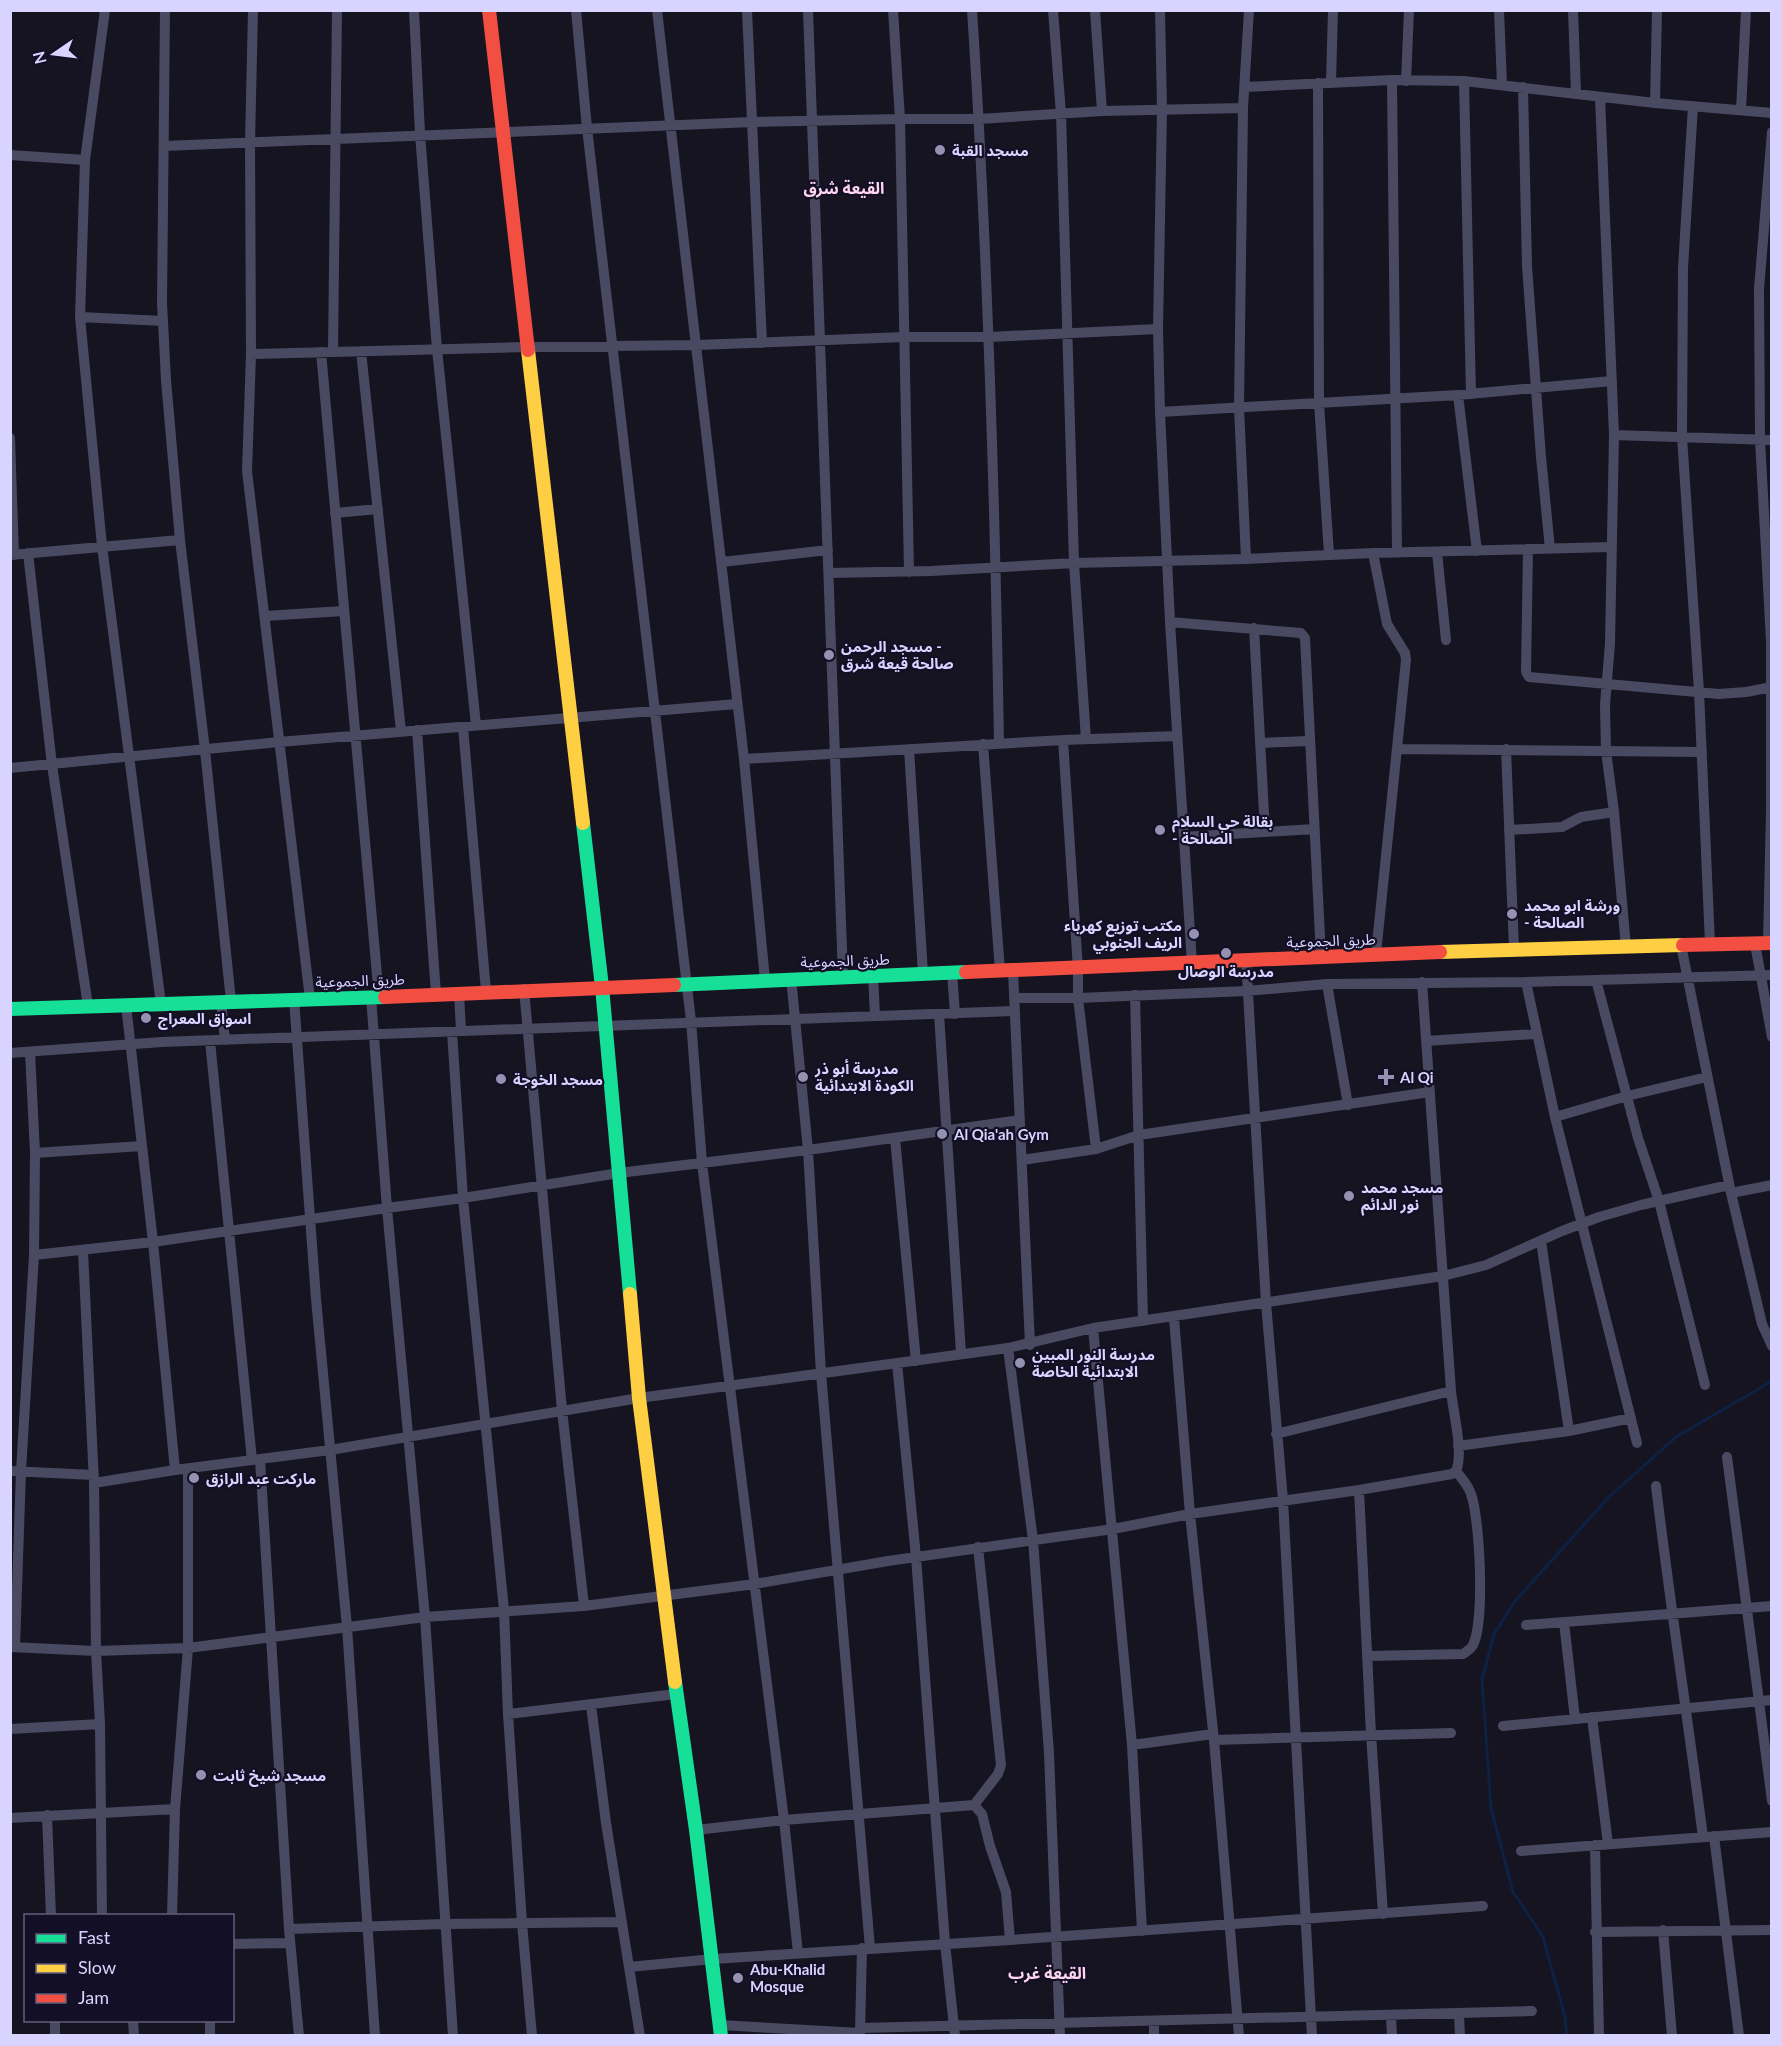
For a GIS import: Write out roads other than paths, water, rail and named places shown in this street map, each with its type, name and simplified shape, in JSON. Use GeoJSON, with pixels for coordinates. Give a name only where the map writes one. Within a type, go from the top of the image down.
{"type":"FeatureCollection","features":[{"type":"Feature","properties":{"kind":"street"},"geometry":{"type":"LineString","coordinates":[[105,10],[85,160],[80,317],[102,546],[161,1004]]}},
{"type":"Feature","properties":{"kind":"street"},"geometry":{"type":"LineString","coordinates":[[165,10],[163,321],[166,380],[180,540],[205,750],[226,1001],[225,1040]]}},
{"type":"Feature","properties":{"kind":"street"},"geometry":{"type":"LineString","coordinates":[[253,10],[250,142],[251,354],[246,458],[310,999]]}},
{"type":"Feature","properties":{"kind":"street"},"geometry":{"type":"LineString","coordinates":[[333,351],[337,10]]}},
{"type":"Feature","properties":{"kind":"street"},"geometry":{"type":"LineString","coordinates":[[414,10],[420,134],[437,349],[476,725]]}},
{"type":"Feature","properties":{"kind":"street"},"geometry":{"type":"LineString","coordinates":[[489,10],[602,987],[639,1398],[721,2030],[955,2031],[1060,2024],[1532,2011]]}},
{"type":"Feature","properties":{"kind":"street"},"geometry":{"type":"LineString","coordinates":[[576,10],[587,128],[653,711],[691,1021],[702,1163],[784,1820],[798,1953]]}},
{"type":"Feature","properties":{"kind":"street"},"geometry":{"type":"LineString","coordinates":[[657,10],[744,759],[765,980]]}},
{"type":"Feature","properties":{"kind":"street"},"geometry":{"type":"LineString","coordinates":[[747,10],[762,343]]}},
{"type":"Feature","properties":{"kind":"street"},"geometry":{"type":"LineString","coordinates":[[808,10],[843,977]]}},
{"type":"Feature","properties":{"kind":"street"},"geometry":{"type":"LineString","coordinates":[[893,10],[900,118],[909,572]]}},
{"type":"Feature","properties":{"kind":"street"},"geometry":{"type":"LineString","coordinates":[[972,10],[989,337],[999,743]]}},
{"type":"Feature","properties":{"kind":"street"},"geometry":{"type":"LineString","coordinates":[[1053,10],[1061,114],[1074,563],[1086,739]]}},
{"type":"Feature","properties":{"kind":"street"},"geometry":{"type":"LineString","coordinates":[[1095,10],[1102,111]]}},
{"type":"Feature","properties":{"kind":"street"},"geometry":{"type":"LineString","coordinates":[[1160,10],[1162,109],[1158,329],[1160,412],[1170,622],[1192,963]]}},
{"type":"Feature","properties":{"kind":"street"},"geometry":{"type":"LineString","coordinates":[[1246,558],[1239,408],[1243,108],[1249,10]]}},
{"type":"Feature","properties":{"kind":"street"},"geometry":{"type":"LineString","coordinates":[[1331,82],[1333,10]]}},
{"type":"Feature","properties":{"kind":"street"},"geometry":{"type":"LineString","coordinates":[[1406,81],[1409,10]]}},
{"type":"Feature","properties":{"kind":"street"},"geometry":{"type":"LineString","coordinates":[[1499,10],[1502,85]]}},
{"type":"Feature","properties":{"kind":"street"},"geometry":{"type":"LineString","coordinates":[[1573,10],[1576,93]]}},
{"type":"Feature","properties":{"kind":"street"},"geometry":{"type":"LineString","coordinates":[[1655,103],[1657,10]]}},
{"type":"Feature","properties":{"kind":"street"},"geometry":{"type":"LineString","coordinates":[[1741,110],[1746,10]]}},
{"type":"Feature","properties":{"kind":"street"},"geometry":{"type":"LineString","coordinates":[[1245,87],[1392,80],[1464,81],[1655,103],[1772,112]]}},
{"type":"Feature","properties":{"kind":"street"},"geometry":{"type":"LineString","coordinates":[[1392,80],[1397,552]]}},
{"type":"Feature","properties":{"kind":"street"},"geometry":{"type":"LineString","coordinates":[[1464,81],[1472,394]]}},
{"type":"Feature","properties":{"kind":"street"},"geometry":{"type":"LineString","coordinates":[[1318,83],[1319,403],[1329,554]]}},
{"type":"Feature","properties":{"kind":"street"},"geometry":{"type":"LineString","coordinates":[[1523,87],[1526,249],[1540,457],[1550,549]]}},
{"type":"Feature","properties":{"kind":"street"},"geometry":{"type":"LineString","coordinates":[[1600,97],[1614,435],[1606,751],[1626,947]]}},
{"type":"Feature","properties":{"kind":"street"},"geometry":{"type":"LineString","coordinates":[[1693,106],[1683,268],[1682,437],[1700,691],[1710,944]]}},
{"type":"Feature","properties":{"kind":"street"},"geometry":{"type":"LineString","coordinates":[[164,146],[753,122],[900,118],[979,120],[1102,111],[1243,108]]}},
{"type":"Feature","properties":{"kind":"street"},"geometry":{"type":"LineString","coordinates":[[1772,132],[1769,199],[1759,289],[1766,440],[1771,640],[1771,810],[1765,944],[1772,1037]]}},
{"type":"Feature","properties":{"kind":"street"},"geometry":{"type":"LineString","coordinates":[[10,155],[85,160]]}},
{"type":"Feature","properties":{"kind":"street"},"geometry":{"type":"LineString","coordinates":[[80,317],[163,321]]}},
{"type":"Feature","properties":{"kind":"street"},"geometry":{"type":"LineString","coordinates":[[251,354],[697,345],[905,337],[989,337],[1158,329]]}},
{"type":"Feature","properties":{"kind":"street"},"geometry":{"type":"LineString","coordinates":[[361,351],[401,731]]}},
{"type":"Feature","properties":{"kind":"street"},"geometry":{"type":"LineString","coordinates":[[321,352],[356,735],[375,997],[373,1034],[387,1208],[426,1617],[453,2036]]}},
{"type":"Feature","properties":{"kind":"street"},"geometry":{"type":"LineString","coordinates":[[1160,412],[1458,395],[1612,381]]}},
{"type":"Feature","properties":{"kind":"street"},"geometry":{"type":"LineString","coordinates":[[1458,395],[1477,551]]}},
{"type":"Feature","properties":{"kind":"street"},"geometry":{"type":"LineString","coordinates":[[1614,435],[1766,440]]}},
{"type":"Feature","properties":{"kind":"street"},"geometry":{"type":"LineString","coordinates":[[10,438],[12,555],[180,540]]}},
{"type":"Feature","properties":{"kind":"street"},"geometry":{"type":"LineString","coordinates":[[334,513],[378,509]]}},
{"type":"Feature","properties":{"kind":"street"},"geometry":{"type":"LineString","coordinates":[[829,573],[909,572],[1074,563],[1329,554],[1611,547]]}},
{"type":"Feature","properties":{"kind":"street"},"geometry":{"type":"LineString","coordinates":[[1528,549],[1527,675],[1537,679],[1734,693],[1771,687]]}},
{"type":"Feature","properties":{"kind":"street"},"geometry":{"type":"LineString","coordinates":[[722,562],[828,550]]}},
{"type":"Feature","properties":{"kind":"street"},"geometry":{"type":"LineString","coordinates":[[1437,552],[1446,640]]}},
{"type":"Feature","properties":{"kind":"street"},"geometry":{"type":"LineString","coordinates":[[28,553],[52,765],[88,1006]]}},
{"type":"Feature","properties":{"kind":"street"},"geometry":{"type":"LineString","coordinates":[[1373,553],[1385,615],[1391,631],[1405,653],[1406,660],[1376,954]]}},
{"type":"Feature","properties":{"kind":"street"},"geometry":{"type":"LineString","coordinates":[[265,616],[343,611]]}},
{"type":"Feature","properties":{"kind":"street"},"geometry":{"type":"LineString","coordinates":[[1170,622],[1301,633],[1305,638],[1322,956]]}},
{"type":"Feature","properties":{"kind":"street"},"geometry":{"type":"LineString","coordinates":[[1254,628],[1265,832]]}},
{"type":"Feature","properties":{"kind":"street"},"geometry":{"type":"LineString","coordinates":[[10,768],[401,731],[737,704]]}},
{"type":"Feature","properties":{"kind":"street"},"geometry":{"type":"LineString","coordinates":[[463,727],[486,991]]}},
{"type":"Feature","properties":{"kind":"street"},"geometry":{"type":"LineString","coordinates":[[417,730],[436,994]]}},
{"type":"Feature","properties":{"kind":"street"},"geometry":{"type":"LineString","coordinates":[[744,759],[999,743],[1177,736]]}},
{"type":"Feature","properties":{"kind":"street"},"geometry":{"type":"LineString","coordinates":[[1063,740],[1078,998],[1096,1149]]}},
{"type":"Feature","properties":{"kind":"street"},"geometry":{"type":"LineString","coordinates":[[1260,743],[1309,741]]}},
{"type":"Feature","properties":{"kind":"street"},"geometry":{"type":"LineString","coordinates":[[983,744],[1006,971],[1014,998],[1030,1345]]}},
{"type":"Feature","properties":{"kind":"street"},"geometry":{"type":"LineString","coordinates":[[909,749],[923,973]]}},
{"type":"Feature","properties":{"kind":"street"},"geometry":{"type":"LineString","coordinates":[[1396,749],[1702,752]]}},
{"type":"Feature","properties":{"kind":"street"},"geometry":{"type":"LineString","coordinates":[[1506,749],[1514,949]]}},
{"type":"Feature","properties":{"kind":"street"},"geometry":{"type":"LineString","coordinates":[[1509,830],[1562,827],[1581,817],[1614,812]]}},
{"type":"Feature","properties":{"kind":"street"},"geometry":{"type":"LineString","coordinates":[[1184,837],[1314,829]]}},
{"type":"Feature","properties":{"kind":"street","name":"طريق الجموعية"},"geometry":{"type":"LineString","coordinates":[[10,1009],[375,997],[923,973],[1078,969],[1376,954],[1765,944]]}},
{"type":"Feature","properties":{"kind":"street"},"geometry":{"type":"LineString","coordinates":[[1681,945],[1730,1189],[1762,1324],[1771,1344]]}},
{"type":"Feature","properties":{"kind":"street"},"geometry":{"type":"LineString","coordinates":[[1246,960],[1266,1303],[1282,1500],[1312,2036]]}},
{"type":"Feature","properties":{"kind":"street"},"geometry":{"type":"LineString","coordinates":[[952,972],[955,1014]]}},
{"type":"Feature","properties":{"kind":"street"},"geometry":{"type":"LineString","coordinates":[[873,975],[875,1016]]}},
{"type":"Feature","properties":{"kind":"street"},"geometry":{"type":"LineString","coordinates":[[1014,998],[1078,998],[1247,991],[1327,984],[1526,982],[1766,975]]}},
{"type":"Feature","properties":{"kind":"street"},"geometry":{"type":"LineString","coordinates":[[790,978],[808,1150],[821,1373],[840,1570],[866,1948],[860,2032]]}},
{"type":"Feature","properties":{"kind":"street"},"geometry":{"type":"LineString","coordinates":[[1596,980],[1638,1138],[1659,1201],[1705,1384]]}},
{"type":"Feature","properties":{"kind":"street"},"geometry":{"type":"LineString","coordinates":[[30,1052],[35,1153],[34,1256],[16,1471],[13,1647],[96,1651],[188,1648],[426,1617],[584,1606],[755,1584],[1452,1474],[1458,1468],[1458,1446],[1451,1391],[1422,982]]}},
{"type":"Feature","properties":{"kind":"street"},"geometry":{"type":"LineString","coordinates":[[1526,982],[1535,1034],[1637,1443]]}},
{"type":"Feature","properties":{"kind":"street"},"geometry":{"type":"LineString","coordinates":[[1327,984],[1348,1105]]}},
{"type":"Feature","properties":{"kind":"street"},"geometry":{"type":"LineString","coordinates":[[524,989],[562,1410],[584,1606]]}},
{"type":"Feature","properties":{"kind":"street"},"geometry":{"type":"LineString","coordinates":[[459,993],[457,1031],[463,1198],[504,1610],[508,1714],[531,2036]]}},
{"type":"Feature","properties":{"kind":"street"},"geometry":{"type":"LineString","coordinates":[[1135,995],[1143,1321]]}},
{"type":"Feature","properties":{"kind":"street"},"geometry":{"type":"LineString","coordinates":[[294,999],[310,1220],[347,1627],[375,2036]]}},
{"type":"Feature","properties":{"kind":"street"},"geometry":{"type":"LineString","coordinates":[[126,1005],[153,1242],[175,1470]]}},
{"type":"Feature","properties":{"kind":"street"},"geometry":{"type":"LineString","coordinates":[[10,1053],[225,1040],[691,1021],[794,1020],[1014,1011]]}},
{"type":"Feature","properties":{"kind":"street"},"geometry":{"type":"LineString","coordinates":[[939,1014],[961,1353]]}},
{"type":"Feature","properties":{"kind":"street"},"geometry":{"type":"LineString","coordinates":[[1426,1041],[1535,1034]]}},
{"type":"Feature","properties":{"kind":"street"},"geometry":{"type":"LineString","coordinates":[[210,1041],[228,1232],[256,1459],[271,1638],[290,1943],[299,2036]]}},
{"type":"Feature","properties":{"kind":"street"},"geometry":{"type":"LineString","coordinates":[[1555,1117],[1627,1096],[1707,1077]]}},
{"type":"Feature","properties":{"kind":"street"},"geometry":{"type":"LineString","coordinates":[[1022,1160],[1096,1149],[1138,1135],[1430,1092]]}},
{"type":"Feature","properties":{"kind":"street"},"geometry":{"type":"LineString","coordinates":[[34,1256],[228,1232],[619,1173],[808,1150],[1020,1120]]}},
{"type":"Feature","properties":{"kind":"street"},"geometry":{"type":"LineString","coordinates":[[895,1138],[916,1360]]}},
{"type":"Feature","properties":{"kind":"street"},"geometry":{"type":"LineString","coordinates":[[35,1153],[142,1146]]}},
{"type":"Feature","properties":{"kind":"street"},"geometry":{"type":"LineString","coordinates":[[16,1471],[94,1479],[188,1469],[330,1450],[639,1398],[1030,1345],[1093,1328],[1174,1318],[1443,1276],[1486,1265],[1582,1224],[1659,1201],[1730,1189],[1772,1185]]}},
{"type":"Feature","properties":{"kind":"street"},"geometry":{"type":"LineString","coordinates":[[1541,1240],[1569,1431]]}},
{"type":"Feature","properties":{"kind":"street"},"geometry":{"type":"LineString","coordinates":[[83,1251],[94,1479],[96,1651],[102,1814],[102,1914]]}},
{"type":"Feature","properties":{"kind":"street"},"geometry":{"type":"LineString","coordinates":[[1174,1318],[1190,1514],[1231,1924],[1239,2036]]}},
{"type":"Feature","properties":{"kind":"street"},"geometry":{"type":"LineString","coordinates":[[1093,1328],[1132,1745],[1142,1932]]}},
{"type":"Feature","properties":{"kind":"street"},"geometry":{"type":"LineString","coordinates":[[1008,1348],[1033,1540],[1049,1753],[1060,2036]]}},
{"type":"Feature","properties":{"kind":"street"},"geometry":{"type":"LineString","coordinates":[[897,1363],[915,1557],[945,1943],[955,2031]]}},
{"type":"Feature","properties":{"kind":"street"},"geometry":{"type":"LineString","coordinates":[[1276,1434],[1451,1391]]}},
{"type":"Feature","properties":{"kind":"street"},"geometry":{"type":"LineString","coordinates":[[1458,1446],[1569,1431],[1631,1418]]}},
{"type":"Feature","properties":{"kind":"street"},"geometry":{"type":"LineString","coordinates":[[1727,1457],[1772,1801]]}},
{"type":"Feature","properties":{"kind":"street"},"geometry":{"type":"LineString","coordinates":[[172,1914],[179,1738],[188,1648],[188,1469]]}},
{"type":"Feature","properties":{"kind":"street"},"geometry":{"type":"LineString","coordinates":[[1367,1656],[1463,1654],[1472,1647],[1480,1600],[1478,1538],[1471,1493],[1456,1471]]}},
{"type":"Feature","properties":{"kind":"street"},"geometry":{"type":"LineString","coordinates":[[1656,1486],[1671,1614],[1726,1931],[1739,2036]]}},
{"type":"Feature","properties":{"kind":"street"},"geometry":{"type":"LineString","coordinates":[[1359,1490],[1371,1734],[1383,1914]]}},
{"type":"Feature","properties":{"kind":"street"},"geometry":{"type":"LineString","coordinates":[[696,1830],[784,1820],[974,1805],[998,1774],[1001,1765],[978,1547]]}},
{"type":"Feature","properties":{"kind":"street"},"geometry":{"type":"LineString","coordinates":[[1526,1625],[1772,1606]]}},
{"type":"Feature","properties":{"kind":"street"},"geometry":{"type":"LineString","coordinates":[[1564,1622],[1575,1719]]}},
{"type":"Feature","properties":{"kind":"street"},"geometry":{"type":"LineString","coordinates":[[508,1714],[676,1694]]}},
{"type":"Feature","properties":{"kind":"street"},"geometry":{"type":"LineString","coordinates":[[1503,1726],[1772,1700]]}},
{"type":"Feature","properties":{"kind":"street"},"geometry":{"type":"LineString","coordinates":[[591,1705],[621,1922],[640,2036]]}},
{"type":"Feature","properties":{"kind":"street"},"geometry":{"type":"LineString","coordinates":[[1592,1717],[1608,1844]]}},
{"type":"Feature","properties":{"kind":"street"},"geometry":{"type":"LineString","coordinates":[[10,1729],[100,1724]]}},
{"type":"Feature","properties":{"kind":"street"},"geometry":{"type":"LineString","coordinates":[[1132,1745],[1214,1737],[1295,1738],[1451,1733]]}},
{"type":"Feature","properties":{"kind":"street"},"geometry":{"type":"LineString","coordinates":[[974,1805],[982,1814],[1006,1892],[1010,1940]]}},
{"type":"Feature","properties":{"kind":"street"},"geometry":{"type":"LineString","coordinates":[[10,1818],[175,1809]]}},
{"type":"Feature","properties":{"kind":"street"},"geometry":{"type":"LineString","coordinates":[[47,1815],[51,1914]]}},
{"type":"Feature","properties":{"kind":"street"},"geometry":{"type":"LineString","coordinates":[[1521,1851],[1772,1832]]}},
{"type":"Feature","properties":{"kind":"street"},"geometry":{"type":"LineString","coordinates":[[1595,1845],[1595,1932],[1599,2036]]}},
{"type":"Feature","properties":{"kind":"street"},"geometry":{"type":"LineString","coordinates":[[629,1967],[866,1948],[1142,1932],[1483,1906]]}},
{"type":"Feature","properties":{"kind":"street"},"geometry":{"type":"LineString","coordinates":[[289,1929],[621,1922]]}},
{"type":"Feature","properties":{"kind":"street"},"geometry":{"type":"LineString","coordinates":[[1663,1930],[1672,2036]]}},
{"type":"Feature","properties":{"kind":"street"},"geometry":{"type":"LineString","coordinates":[[1595,1932],[1772,1930]]}},
{"type":"Feature","properties":{"kind":"street"},"geometry":{"type":"LineString","coordinates":[[234,1944],[290,1943]]}},
{"type":"Feature","properties":{"kind":"street"},"geometry":{"type":"LineString","coordinates":[[1459,2014],[1460,2036]]}},
{"type":"Feature","properties":{"kind":"street"},"geometry":{"type":"LineString","coordinates":[[1390,2016],[1392,2036]]}},
{"type":"Feature","properties":{"kind":"street"},"geometry":{"type":"LineString","coordinates":[[1154,2021],[1154,2036]]}},
{"type":"Feature","properties":{"kind":"waterway"},"geometry":{"type":"LineString","coordinates":[[1567,2036],[1565,2017],[1543,1937],[1513,1892],[1491,1808],[1482,1679],[1494,1634],[1516,1600],[1609,1497],[1676,1437],[1772,1381]]}},
{"type":"Feature","properties":{"kind":"place","name":"مسجد القبة"},"geometry":{"type":"Point","coordinates":[940,150]}},
{"type":"Feature","properties":{"kind":"place","name":"مسجد الرحمن - صالحة قيعة شرق"},"geometry":{"type":"Point","coordinates":[829,655]}},
{"type":"Feature","properties":{"kind":"place","name":"بقالة حي السلام - الصالحة"},"geometry":{"type":"Point","coordinates":[1160,830]}},
{"type":"Feature","properties":{"kind":"place","name":"ورشة ابو محمد - الصالحة"},"geometry":{"type":"Point","coordinates":[1512,914]}},
{"type":"Feature","properties":{"kind":"place","name":"مكتب توزيع كهرباء الريف الجنوبي"},"geometry":{"type":"Point","coordinates":[1194,934]}},
{"type":"Feature","properties":{"kind":"place","name":"مدرسة الوصال"},"geometry":{"type":"Point","coordinates":[1226,953]}},
{"type":"Feature","properties":{"kind":"place","name":"اسواق المعراج"},"geometry":{"type":"Point","coordinates":[146,1018]}},
{"type":"Feature","properties":{"kind":"place","name":"مدرسة أبو ذر الكودة الابتدائية"},"geometry":{"type":"Point","coordinates":[803,1077]}},
{"type":"Feature","properties":{"kind":"place","name":"Al Qi"},"geometry":{"type":"Point","coordinates":[1386,1077]}},
{"type":"Feature","properties":{"kind":"place","name":"مسجد الخوجة"},"geometry":{"type":"Point","coordinates":[501,1079]}},
{"type":"Feature","properties":{"kind":"place","name":"Al Qia'ah Gym"},"geometry":{"type":"Point","coordinates":[942,1134]}},
{"type":"Feature","properties":{"kind":"place","name":"مسجد محمد نور الدائم"},"geometry":{"type":"Point","coordinates":[1349,1196]}},
{"type":"Feature","properties":{"kind":"place","name":"مدرسة النور المبين الابتدائية الخاصة"},"geometry":{"type":"Point","coordinates":[1020,1363]}},
{"type":"Feature","properties":{"kind":"place","name":"ماركت عبد الرازق"},"geometry":{"type":"Point","coordinates":[194,1478]}},
{"type":"Feature","properties":{"kind":"place","name":"مسجد شيخ ثابت"},"geometry":{"type":"Point","coordinates":[201,1775]}},
{"type":"Feature","properties":{"kind":"place","name":"Abu-Khalid Mosque"},"geometry":{"type":"Point","coordinates":[738,1978]}},
{"type":"Feature","properties":{"kind":"district","name":"القيعة شرق"},"geometry":{"type":"Point","coordinates":[844,187]}},
{"type":"Feature","properties":{"kind":"district","name":"القيعة غرب"},"geometry":{"type":"Point","coordinates":[1047,1972]}}]}
